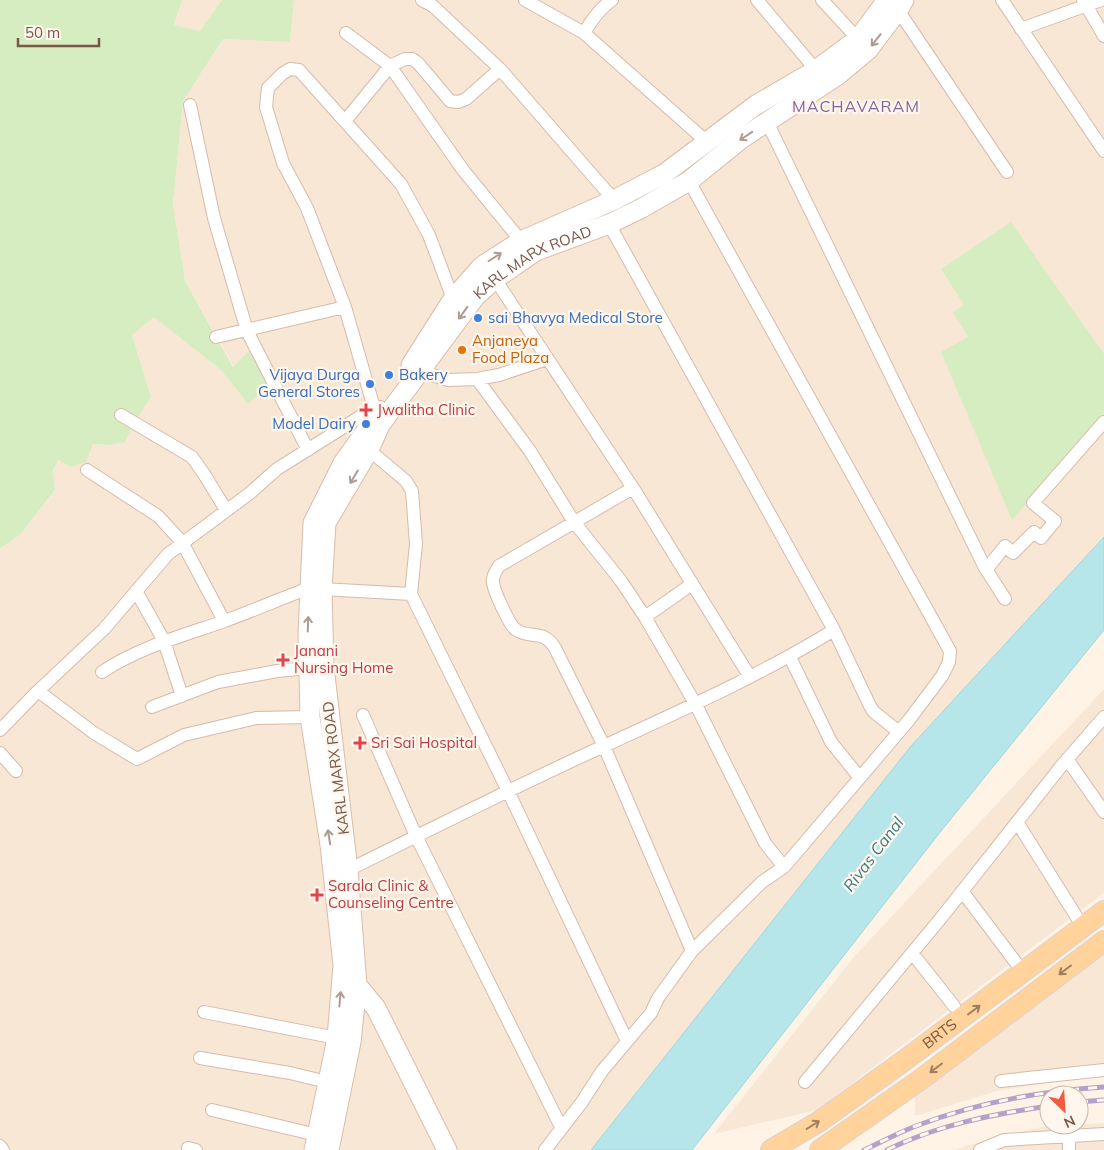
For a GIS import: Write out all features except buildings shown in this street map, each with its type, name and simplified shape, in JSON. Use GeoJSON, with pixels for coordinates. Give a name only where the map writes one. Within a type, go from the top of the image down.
{"type":"FeatureCollection","features":[{"type":"Feature","properties":{"kind":"main road","name":"KARL MARX ROAD"},"geometry":{"type":"LineString","coordinates":[[329,1150],[351,1042],[357,985],[348,870],[315,589],[313,523],[344,463],[387,403],[453,299],[482,266],[521,241],[614,200],[664,174],[756,104],[816,70],[858,39],[895,2]]}},
{"type":"Feature","properties":{"kind":"main road","name":"KARL MARX ROAD"},"geometry":{"type":"LineString","coordinates":[[316,1142],[336,1038],[343,965],[330,845],[310,717],[309,668],[315,589],[326,523],[369,450],[387,403],[420,371],[475,298],[495,279],[536,251],[609,224],[642,208],[689,181],[741,139],[838,75],[868,50],[895,2]]}},
{"type":"Feature","properties":{"kind":"main road","name":"BRTS"},"geometry":{"type":"LineString","coordinates":[[771,1150],[820,1121],[906,1060],[1104,911]]}},
{"type":"Feature","properties":{"kind":"main road"},"geometry":{"type":"LineString","coordinates":[[820,1150],[920,1080],[1104,941]]}},
{"type":"Feature","properties":{"kind":"main road"},"geometry":{"type":"LineString","coordinates":[[357,985],[376,1008],[447,1150]]}},
{"type":"Feature","properties":{"kind":"street"},"geometry":{"type":"LineString","coordinates":[[422,0],[433,6],[500,69],[614,200]]}},
{"type":"Feature","properties":{"kind":"street"},"geometry":{"type":"LineString","coordinates":[[525,0],[584,33],[707,142]]}},
{"type":"Feature","properties":{"kind":"street"},"geometry":{"type":"LineString","coordinates":[[757,0],[816,70]]}},
{"type":"Feature","properties":{"kind":"street"},"geometry":{"type":"LineString","coordinates":[[822,0],[858,39]]}},
{"type":"Feature","properties":{"kind":"street"},"geometry":{"type":"LineString","coordinates":[[1002,0],[1104,151]]}},
{"type":"Feature","properties":{"kind":"street"},"geometry":{"type":"LineString","coordinates":[[1021,29],[1085,3],[1101,0]]}},
{"type":"Feature","properties":{"kind":"street"},"geometry":{"type":"LineString","coordinates":[[584,33],[606,2]]}},
{"type":"Feature","properties":{"kind":"street"},"geometry":{"type":"LineString","coordinates":[[895,2],[1007,172]]}},
{"type":"Feature","properties":{"kind":"street"},"geometry":{"type":"LineString","coordinates":[[1085,3],[1104,36]]}},
{"type":"Feature","properties":{"kind":"street"},"geometry":{"type":"LineString","coordinates":[[346,33],[390,66],[463,170],[521,241]]}},
{"type":"Feature","properties":{"kind":"street"},"geometry":{"type":"LineString","coordinates":[[345,121],[390,66],[405,59],[412,58],[450,101],[458,102],[466,98],[500,69]]}},
{"type":"Feature","properties":{"kind":"street"},"geometry":{"type":"LineString","coordinates":[[0,730],[38,691],[104,629],[168,554],[182,542],[250,493],[276,469],[387,403],[345,308],[306,208],[283,163],[266,107],[268,88],[282,74],[290,69],[300,70],[401,184],[429,235],[453,299]]}},
{"type":"Feature","properties":{"kind":"street"},"geometry":{"type":"LineString","coordinates":[[190,105],[214,218],[247,331],[308,450]]}},
{"type":"Feature","properties":{"kind":"street"},"geometry":{"type":"LineString","coordinates":[[767,122],[986,570],[1005,599]]}},
{"type":"Feature","properties":{"kind":"street"},"geometry":{"type":"LineString","coordinates":[[545,1150],[582,1102],[602,1071],[651,1013],[658,998],[692,951],[762,882],[784,867],[898,732],[942,676],[949,662],[950,651],[689,181]]}},
{"type":"Feature","properties":{"kind":"street"},"geometry":{"type":"LineString","coordinates":[[609,224],[834,630],[870,706],[874,712],[898,732]]}},
{"type":"Feature","properties":{"kind":"street"},"geometry":{"type":"LineString","coordinates":[[495,279],[633,488],[750,677]]}},
{"type":"Feature","properties":{"kind":"street"},"geometry":{"type":"LineString","coordinates":[[216,338],[345,308]]}},
{"type":"Feature","properties":{"kind":"street"},"geometry":{"type":"LineString","coordinates":[[420,371],[448,380],[477,379],[499,375],[547,359]]}},
{"type":"Feature","properties":{"kind":"street"},"geometry":{"type":"LineString","coordinates":[[477,379],[530,451],[574,522],[621,581],[645,616],[696,704],[765,843],[784,867]]}},
{"type":"Feature","properties":{"kind":"street"},"geometry":{"type":"LineString","coordinates":[[121,415],[192,457],[226,510]]}},
{"type":"Feature","properties":{"kind":"street"},"geometry":{"type":"LineString","coordinates":[[986,570],[1005,546],[1013,553],[1034,532],[1041,538],[1055,521],[1033,503],[1104,422]]}},
{"type":"Feature","properties":{"kind":"street"},"geometry":{"type":"LineString","coordinates":[[369,450],[406,481],[412,491],[416,544],[411,594],[508,791],[627,1042]]}},
{"type":"Feature","properties":{"kind":"street"},"geometry":{"type":"LineString","coordinates":[[87,470],[158,516],[182,542],[224,621]]}},
{"type":"Feature","properties":{"kind":"street"},"geometry":{"type":"LineString","coordinates":[[633,488],[499,566],[494,574],[493,584],[508,620],[514,629],[550,639],[604,746],[692,951]]}},
{"type":"Feature","properties":{"kind":"street"},"geometry":{"type":"LineString","coordinates":[[645,616],[692,584]]}},
{"type":"Feature","properties":{"kind":"street"},"geometry":{"type":"LineString","coordinates":[[102,672],[114,664],[164,641],[315,589],[411,594]]}},
{"type":"Feature","properties":{"kind":"street"},"geometry":{"type":"LineString","coordinates":[[136,592],[164,641],[182,696]]}},
{"type":"Feature","properties":{"kind":"street"},"geometry":{"type":"LineString","coordinates":[[348,870],[508,791],[696,704],[790,657],[834,630]]}},
{"type":"Feature","properties":{"kind":"street"},"geometry":{"type":"LineString","coordinates":[[790,657],[831,742],[860,778]]}},
{"type":"Feature","properties":{"kind":"street"},"geometry":{"type":"LineString","coordinates":[[152,707],[218,682],[277,671],[309,668]]}},
{"type":"Feature","properties":{"kind":"street"},"geometry":{"type":"LineString","coordinates":[[38,691],[94,733],[137,759],[184,735],[256,718],[310,717]]}},
{"type":"Feature","properties":{"kind":"street"},"geometry":{"type":"LineString","coordinates":[[363,715],[416,836],[561,1127]]}},
{"type":"Feature","properties":{"kind":"street"},"geometry":{"type":"LineString","coordinates":[[805,1082],[912,953],[1067,759],[1104,717]]}},
{"type":"Feature","properties":{"kind":"street"},"geometry":{"type":"LineString","coordinates":[[0,753],[16,771]]}},
{"type":"Feature","properties":{"kind":"street"},"geometry":{"type":"LineString","coordinates":[[1067,759],[1104,812]]}},
{"type":"Feature","properties":{"kind":"street"},"geometry":{"type":"LineString","coordinates":[[1017,822],[1083,927]]}},
{"type":"Feature","properties":{"kind":"street"},"geometry":{"type":"LineString","coordinates":[[962,891],[1023,972]]}},
{"type":"Feature","properties":{"kind":"street"},"geometry":{"type":"LineString","coordinates":[[912,953],[954,1006]]}},
{"type":"Feature","properties":{"kind":"street"},"geometry":{"type":"LineString","coordinates":[[204,1012],[336,1038]]}},
{"type":"Feature","properties":{"kind":"street"},"geometry":{"type":"LineString","coordinates":[[200,1058],[290,1073],[327,1082]]}},
{"type":"Feature","properties":{"kind":"street"},"geometry":{"type":"LineString","coordinates":[[1001,1080],[1104,1070]]}},
{"type":"Feature","properties":{"kind":"street"},"geometry":{"type":"LineString","coordinates":[[212,1110],[316,1142]]}},
{"type":"Feature","properties":{"kind":"street"},"geometry":{"type":"LineString","coordinates":[[980,1150],[1069,1136],[1104,1134]]}},
{"type":"Feature","properties":{"kind":"street"},"geometry":{"type":"LineString","coordinates":[[1069,1136],[1069,1150]]}},
{"type":"Feature","properties":{"kind":"street"},"geometry":{"type":"LineString","coordinates":[[0,1146],[3,1150]]}},
{"type":"Feature","properties":{"kind":"shaded area"},"geometry":{"type":"Polygon","coordinates":[[[182,0],[222,0],[200,32],[174,25],[182,0]]]}},
{"type":"Feature","properties":{"kind":"shaded area"},"geometry":{"type":"Polygon","coordinates":[[[294,0],[1104,0],[1104,537],[911,746],[591,1150],[0,1150],[0,548],[20,535],[55,491],[53,470],[60,460],[93,444],[108,445],[133,425],[151,397],[132,335],[154,316],[221,370],[248,404],[234,367],[185,281],[173,204],[183,101],[223,39],[290,42],[294,0]]]}},
{"type":"Feature","properties":{"kind":"shaded area"},"geometry":{"type":"Polygon","coordinates":[[[1104,689],[1104,893],[817,1110],[714,1134],[853,958],[1104,689]]]}},
{"type":"Feature","properties":{"kind":"shaded area"},"geometry":{"type":"Polygon","coordinates":[[[1104,952],[1104,1074],[997,1091],[915,1116],[915,1094],[1104,952]]]}},
{"type":"Feature","properties":{"kind":"shaded area"},"geometry":{"type":"Polygon","coordinates":[[[1104,1123],[1104,1150],[955,1150],[1039,1128],[1039,1135],[1089,1135],[1089,1124],[1104,1123]]]}},
{"type":"Feature","properties":{"kind":"green space"},"geometry":{"type":"Polygon","coordinates":[[[0,0],[182,0],[174,25],[200,31],[222,0],[294,0],[290,42],[223,39],[183,101],[173,204],[185,281],[233,367],[252,348],[273,383],[248,404],[221,370],[154,317],[132,335],[151,397],[133,425],[125,442],[108,445],[93,444],[86,462],[70,467],[59,460],[53,470],[55,490],[20,535],[0,548],[0,0]]]}},
{"type":"Feature","properties":{"kind":"green space"},"geometry":{"type":"Polygon","coordinates":[[[1011,222],[1104,354],[1104,413],[1012,520],[941,352],[968,337],[953,312],[964,305],[941,269],[1011,222]]]}},
{"type":"Feature","properties":{"kind":"water","name":"Rivas Canal"},"geometry":{"type":"Polygon","coordinates":[[[1104,537],[1104,630],[941,831],[692,1150],[591,1150],[911,746],[1104,537]]]}},
{"type":"Feature","properties":{"kind":"railway"},"geometry":{"type":"LineString","coordinates":[[864,1150],[916,1126],[962,1111],[1009,1099],[1104,1087]]}},
{"type":"Feature","properties":{"kind":"railway"},"geometry":{"type":"LineString","coordinates":[[1089,1101],[1104,1100]]}},
{"type":"Feature","properties":{"kind":"railway"},"geometry":{"type":"LineString","coordinates":[[887,1150],[946,1127],[1039,1108]]}},
{"type":"Feature","properties":{"kind":"place","name":"sai Bhavya Medical Store"},"geometry":{"type":"Point","coordinates":[478,318]}},
{"type":"Feature","properties":{"kind":"place","name":"Anjaneya Food Plaza"},"geometry":{"type":"Point","coordinates":[462,350]}},
{"type":"Feature","properties":{"kind":"place","name":"Bakery"},"geometry":{"type":"Point","coordinates":[389,375]}},
{"type":"Feature","properties":{"kind":"place","name":"Vijaya Durga General Stores"},"geometry":{"type":"Point","coordinates":[370,384]}},
{"type":"Feature","properties":{"kind":"place","name":"Jwalitha Clinic"},"geometry":{"type":"Point","coordinates":[366,410]}},
{"type":"Feature","properties":{"kind":"place","name":"Model Dairy"},"geometry":{"type":"Point","coordinates":[366,424]}},
{"type":"Feature","properties":{"kind":"place","name":"Janani Nursing Home"},"geometry":{"type":"Point","coordinates":[283,660]}},
{"type":"Feature","properties":{"kind":"place","name":"Sri Sai Hospital"},"geometry":{"type":"Point","coordinates":[360,743]}},
{"type":"Feature","properties":{"kind":"place","name":"Sarala Clinic & Counseling Centre"},"geometry":{"type":"Point","coordinates":[317,895]}},
{"type":"Feature","properties":{"kind":"district","name":"MACHAVARAM"},"geometry":{"type":"Point","coordinates":[856,106]}}]}
